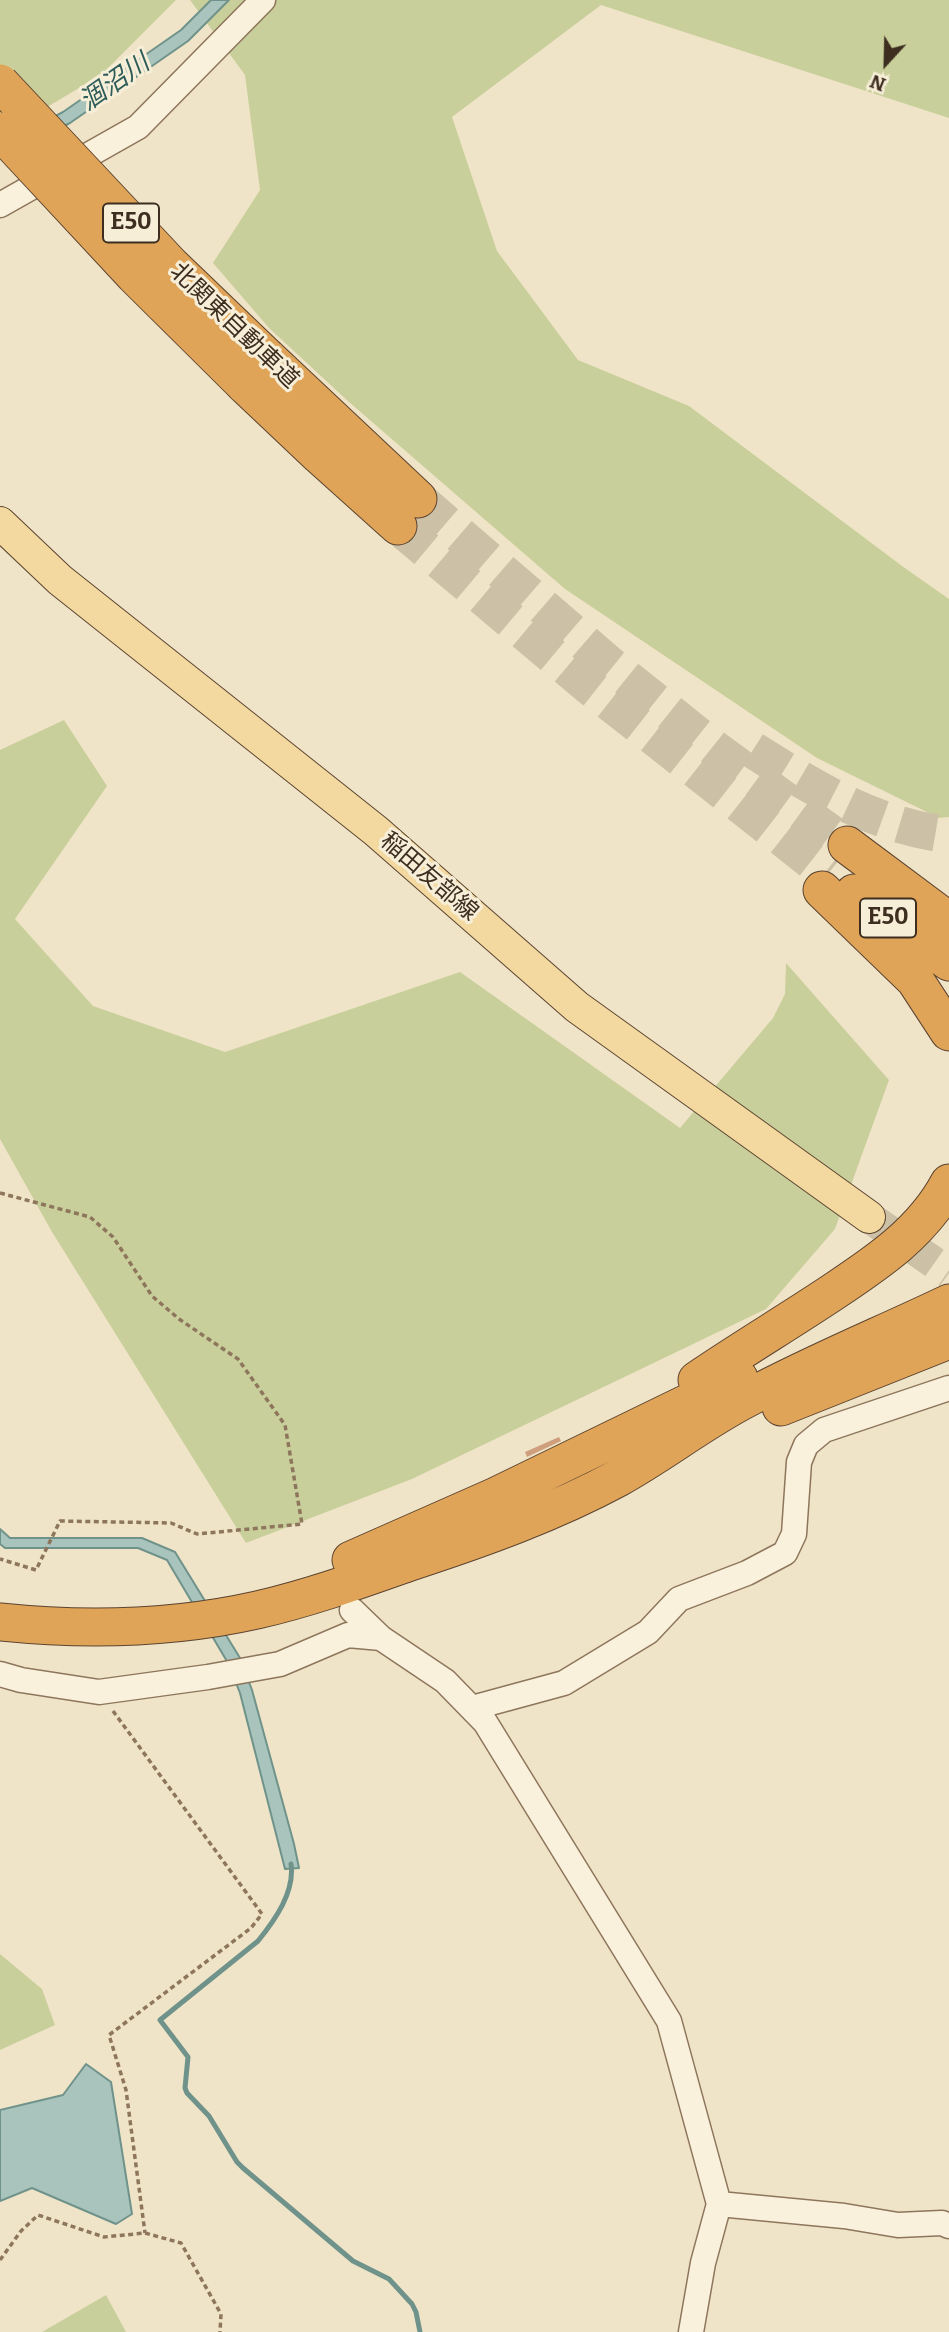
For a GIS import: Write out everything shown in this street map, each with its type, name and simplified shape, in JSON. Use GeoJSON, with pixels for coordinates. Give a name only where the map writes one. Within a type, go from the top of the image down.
{"type":"FeatureCollection","features":[{"type":"Feature","properties":{"kind":"highway","name":"北関東自動車道"},"geometry":{"type":"LineString","coordinates":[[0,83],[170,264],[256,371]]}},
{"type":"Feature","properties":{"kind":"highway","name":"北関東自動車道"},"geometry":{"type":"LineString","coordinates":[[0,131],[134,275],[256,371],[408,513]]}},
{"type":"Feature","properties":{"kind":"highway","name":"E50"},"geometry":{"type":"LineString","coordinates":[[832,870],[949,921]]}},
{"type":"Feature","properties":{"kind":"highway","name":"E50"},"geometry":{"type":"LineString","coordinates":[[832,870],[949,962]]}},
{"type":"Feature","properties":{"kind":"highway"},"geometry":{"type":"LineString","coordinates":[[832,870],[915,980],[949,1032]]}},
{"type":"Feature","properties":{"kind":"highway"},"geometry":{"type":"LineString","coordinates":[[609,1462],[725,1360],[875,1264],[914,1231],[938,1203],[949,1182]]}},
{"type":"Feature","properties":{"kind":"highway"},"geometry":{"type":"LineString","coordinates":[[0,1622],[100,1628],[207,1620],[308,1596],[506,1530],[609,1462],[949,1279]]}},
{"type":"Feature","properties":{"kind":"highway"},"geometry":{"type":"LineString","coordinates":[[609,1462],[949,1303]]}},
{"type":"Feature","properties":{"kind":"highway"},"geometry":{"type":"LineString","coordinates":[[0,1602],[97,1609],[190,1603],[250,1592],[299,1579],[609,1462],[758,1417],[949,1340]]}},
{"type":"Feature","properties":{"kind":"main road","name":"稲田友部線"},"geometry":{"type":"LineString","coordinates":[[0,523],[60,580],[376,831],[577,1007],[869,1217]]}},
{"type":"Feature","properties":{"kind":"street"},"geometry":{"type":"LineString","coordinates":[[0,205],[138,127],[263,0]]}},
{"type":"Feature","properties":{"kind":"street"},"geometry":{"type":"LineString","coordinates":[[472,1708],[564,1683],[648,1632],[679,1599],[747,1573],[785,1553],[794,1534],[799,1462],[806,1445],[824,1430],[949,1388]]}},
{"type":"Feature","properties":{"kind":"street"},"geometry":{"type":"LineString","coordinates":[[352,1610],[382,1638],[445,1681],[485,1722],[669,2021],[719,2204],[703,2263],[691,2332]]}},
{"type":"Feature","properties":{"kind":"street"},"geometry":{"type":"LineString","coordinates":[[0,1674],[21,1680],[99,1692],[280,1664],[348,1635],[382,1638]]}},
{"type":"Feature","properties":{"kind":"street"},"geometry":{"type":"LineString","coordinates":[[719,2204],[844,2216],[898,2225],[942,2223],[949,2226]]}},
{"type":"Feature","properties":{"kind":"path"},"geometry":{"type":"LineString","coordinates":[[0,1193],[90,1217],[113,1237],[152,1296],[179,1319],[238,1359],[285,1425],[302,1524],[197,1534],[171,1523],[60,1521],[36,1570],[0,1559]]}},
{"type":"Feature","properties":{"kind":"path"},"geometry":{"type":"LineString","coordinates":[[99,1692],[262,1914],[251,1928],[109,2035],[126,2090],[145,2233]]}},
{"type":"Feature","properties":{"kind":"path"},"geometry":{"type":"LineString","coordinates":[[0,2260],[21,2231],[38,2215],[104,2237],[145,2233],[181,2243],[221,2314],[220,2332]]}},
{"type":"Feature","properties":{"kind":"green space"},"geometry":{"type":"Polygon","coordinates":[[[0,0],[176,0],[101,75],[0,135],[0,0]]]}},
{"type":"Feature","properties":{"kind":"green space"},"geometry":{"type":"Polygon","coordinates":[[[190,0],[949,0],[949,118],[601,5],[452,117],[497,251],[578,360],[689,406],[949,599],[949,817],[939,818],[817,758],[565,589],[349,402],[269,328],[213,263],[260,190],[245,75],[190,0]]]}},
{"type":"Feature","properties":{"kind":"green space"},"geometry":{"type":"Polygon","coordinates":[[[64,720],[107,786],[15,919],[93,1006],[225,1052],[460,972],[680,1128],[773,1018],[785,994],[786,963],[889,1080],[835,1229],[766,1309],[412,1479],[246,1543],[52,1232],[0,1139],[0,750],[64,720]]]}},
{"type":"Feature","properties":{"kind":"green space"},"geometry":{"type":"Polygon","coordinates":[[[0,1954],[42,1989],[55,2025],[0,2050],[0,1954]]]}},
{"type":"Feature","properties":{"kind":"green space"},"geometry":{"type":"Polygon","coordinates":[[[106,2295],[126,2332],[42,2332],[106,2295]]]}},
{"type":"Feature","properties":{"kind":"water","name":"涸沼川"},"geometry":{"type":"Polygon","coordinates":[[[211,0],[229,0],[188,41],[70,123],[0,158],[0,145],[63,112],[181,30],[211,0]]]}},
{"type":"Feature","properties":{"kind":"water"},"geometry":{"type":"Polygon","coordinates":[[[0,1529],[10,1538],[142,1538],[175,1552],[240,1658],[252,1690],[299,1868],[285,1869],[240,1693],[228,1663],[167,1560],[138,1548],[5,1548],[0,1544],[0,1529]]]}},
{"type":"Feature","properties":{"kind":"water"},"geometry":{"type":"Polygon","coordinates":[[[86,2064],[111,2082],[132,2214],[116,2224],[32,2188],[0,2201],[0,2110],[63,2095],[86,2064]]]}},
{"type":"Feature","properties":{"kind":"building"},"geometry":{"type":"Polygon","coordinates":[[[559,1437],[561,1441],[527,1457],[525,1452],[559,1437]]]}},
{"type":"Feature","properties":{"kind":"waterway"},"geometry":{"type":"LineString","coordinates":[[291,1864],[287,1895],[277,1915],[258,1941],[160,2020],[188,2057],[185,2088],[187,2093],[209,2116],[237,2162],[353,2261],[389,2279],[412,2304],[420,2332]]}},
{"type":"Feature","properties":{"kind":"tunnel"},"geometry":{"type":"LineString","coordinates":[[418,499],[609,664],[715,749],[847,845]]}},
{"type":"Feature","properties":{"kind":"tunnel"},"geometry":{"type":"LineString","coordinates":[[398,526],[590,687],[828,874]]}},
{"type":"Feature","properties":{"kind":"tunnel"},"geometry":{"type":"LineString","coordinates":[[753,750],[846,804],[896,823],[949,835]]}},
{"type":"Feature","properties":{"kind":"tunnel"},"geometry":{"type":"LineString","coordinates":[[869,1217],[949,1273]]}}]}
